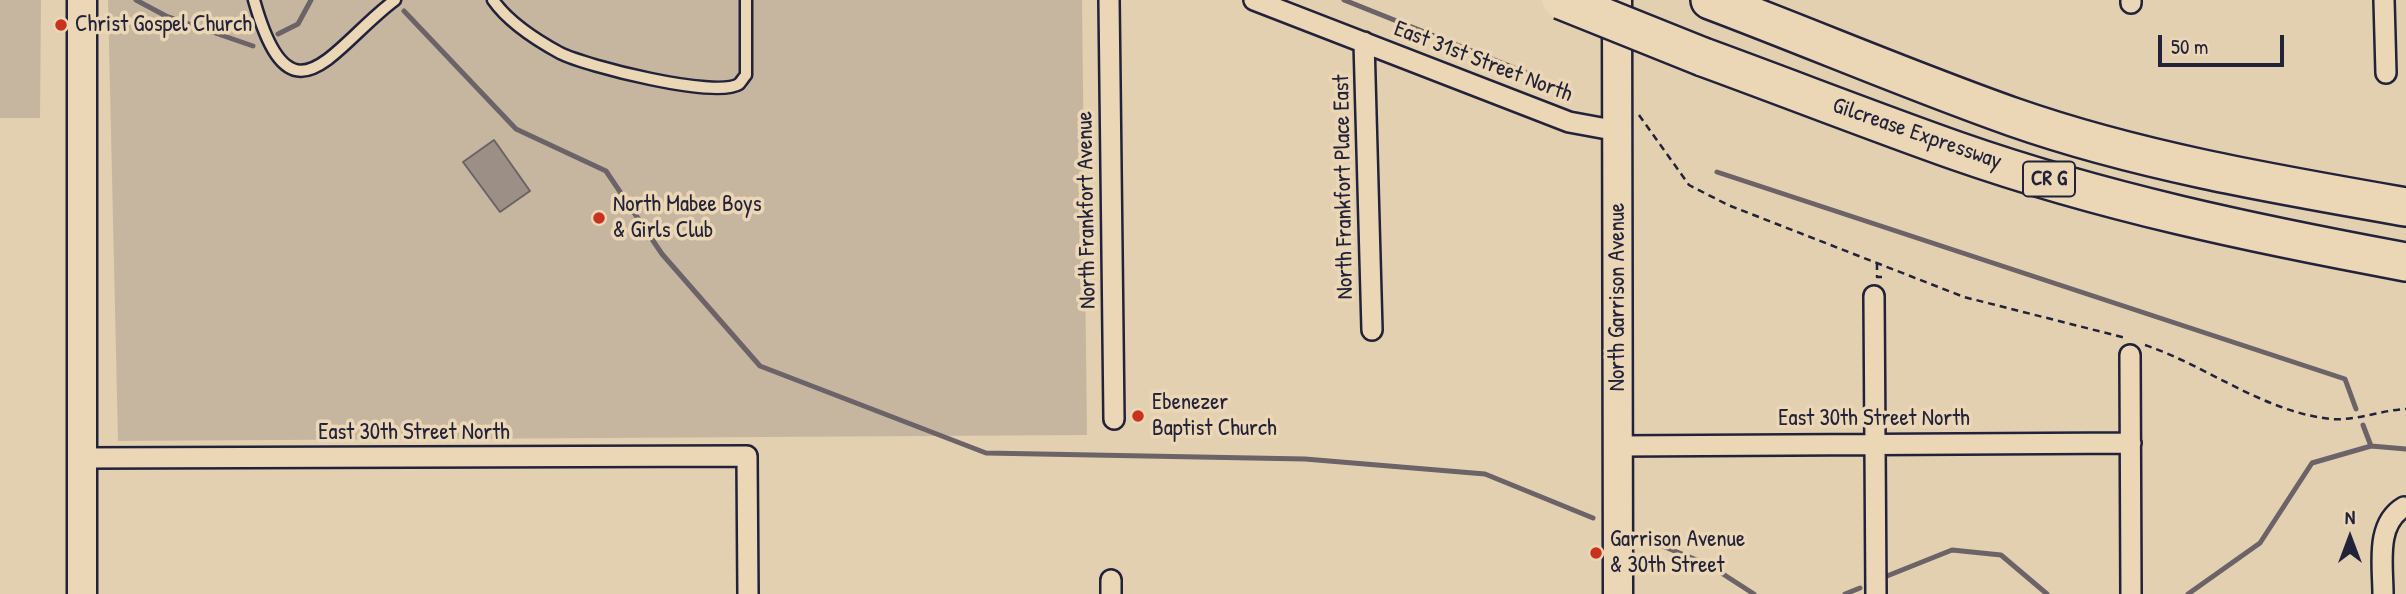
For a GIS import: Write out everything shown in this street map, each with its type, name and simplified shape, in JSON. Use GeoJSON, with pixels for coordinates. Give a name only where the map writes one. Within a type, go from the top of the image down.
{"type":"FeatureCollection","features":[{"type":"Feature","properties":{"kind":"highway","name":"Gilcrease Expressway"},"geometry":{"type":"LineString","coordinates":[[1561,0],[1703,57],[1959,152],[2235,228],[2406,262]]}},
{"type":"Feature","properties":{"kind":"highway","name":"Gilcrease Expressway"},"geometry":{"type":"LineString","coordinates":[[1717,3],[2014,117],[2127,149],[2290,187],[2406,207]]}},
{"type":"Feature","properties":{"kind":"main road"},"geometry":{"type":"LineString","coordinates":[[82,0],[82,594]]}},
{"type":"Feature","properties":{"kind":"main road","name":"North Garrison Avenue"},"geometry":{"type":"LineString","coordinates":[[1617,0],[1618,594]]}},
{"type":"Feature","properties":{"kind":"street","name":"North Frankfort Avenue"},"geometry":{"type":"LineString","coordinates":[[1109,0],[1114,419]]}},
{"type":"Feature","properties":{"kind":"street","name":"East 31st Street North"},"geometry":{"type":"LineString","coordinates":[[1254,0],[1569,122],[1618,120]]}},
{"type":"Feature","properties":{"kind":"street"},"geometry":{"type":"LineString","coordinates":[[2384,0],[2386,73]]}},
{"type":"Feature","properties":{"kind":"street","name":"North Frankfort Place East"},"geometry":{"type":"LineString","coordinates":[[1364,42],[1372,330]]}},
{"type":"Feature","properties":{"kind":"street"},"geometry":{"type":"LineString","coordinates":[[1874,296],[1876,594]]}},
{"type":"Feature","properties":{"kind":"street"},"geometry":{"type":"LineString","coordinates":[[2131,594],[2134,346]]}},
{"type":"Feature","properties":{"kind":"street","name":"East 30th Street North"},"geometry":{"type":"LineString","coordinates":[[1618,446],[2131,443]]}},
{"type":"Feature","properties":{"kind":"street","name":"East 30th Street North"},"geometry":{"type":"LineString","coordinates":[[81,458],[747,456],[748,594]]}},
{"type":"Feature","properties":{"kind":"street"},"geometry":{"type":"LineString","coordinates":[[2383,594],[2383,540],[2388,522],[2404,507]]}},
{"type":"Feature","properties":{"kind":"lane"},"geometry":{"type":"LineString","coordinates":[[254,0],[265,39],[276,56],[286,65],[309,70],[332,59],[375,15],[395,0]]}},
{"type":"Feature","properties":{"kind":"lane"},"geometry":{"type":"LineString","coordinates":[[493,0],[526,33],[563,54],[668,82],[729,86],[740,84],[746,75],[746,0]]}},
{"type":"Feature","properties":{"kind":"path"},"geometry":{"type":"LineString","coordinates":[[1618,120],[1638,113],[1689,185],[1728,205],[1964,297],[2134,346],[2276,404],[2305,413],[2331,419],[2353,419],[2406,409]]}},
{"type":"Feature","properties":{"kind":"shaded area"},"geometry":{"type":"Polygon","coordinates":[[[0,0],[41,0],[40,118],[0,118],[0,0]]]}},
{"type":"Feature","properties":{"kind":"shaded area","name":"North Mabee Boys & Girls Club"},"geometry":{"type":"Polygon","coordinates":[[[108,0],[1082,0],[1087,435],[118,441],[108,0]]]}},
{"type":"Feature","properties":{"kind":"shaded area"},"geometry":{"type":"Polygon","coordinates":[[[494,140],[530,191],[500,212],[463,162],[494,140]]]}},
{"type":"Feature","properties":{"kind":"waterway"},"geometry":{"type":"LineString","coordinates":[[136,0],[166,16],[253,46]]}},
{"type":"Feature","properties":{"kind":"waterway"},"geometry":{"type":"LineString","coordinates":[[278,34],[298,24],[311,0]]}},
{"type":"Feature","properties":{"kind":"waterway"},"geometry":{"type":"LineString","coordinates":[[1344,0],[1532,75]]}},
{"type":"Feature","properties":{"kind":"waterway"},"geometry":{"type":"LineString","coordinates":[[404,11],[516,129],[606,171],[662,254],[760,366],[986,453],[1305,459],[1485,474],[1593,518]]}},
{"type":"Feature","properties":{"kind":"waterway"},"geometry":{"type":"LineString","coordinates":[[1717,172],[2345,379],[2356,409]]}},
{"type":"Feature","properties":{"kind":"waterway"},"geometry":{"type":"LineString","coordinates":[[2363,425],[2371,446],[2406,449]]}},
{"type":"Feature","properties":{"kind":"waterway"},"geometry":{"type":"LineString","coordinates":[[2188,594],[2260,543],[2312,463],[2371,446]]}},
{"type":"Feature","properties":{"kind":"waterway"},"geometry":{"type":"LineString","coordinates":[[1633,534],[1709,565],[1754,594]]}},
{"type":"Feature","properties":{"kind":"waterway"},"geometry":{"type":"LineString","coordinates":[[1887,576],[1952,550],[2001,555],[2047,594]]}},
{"type":"Feature","properties":{"kind":"waterway"},"geometry":{"type":"LineString","coordinates":[[1845,594],[1860,588]]}},
{"type":"Feature","properties":{"kind":"place","name":"Christ Gospel Church"},"geometry":{"type":"Point","coordinates":[61,25]}},
{"type":"Feature","properties":{"kind":"place","name":"North Mabee Boys & Girls Club"},"geometry":{"type":"Point","coordinates":[599,218]}},
{"type":"Feature","properties":{"kind":"place","name":"Ebenezer Baptist Church"},"geometry":{"type":"Point","coordinates":[1138,416]}},
{"type":"Feature","properties":{"kind":"place","name":"Garrison Avenue & 30th Street"},"geometry":{"type":"Point","coordinates":[1596,553]}}]}
